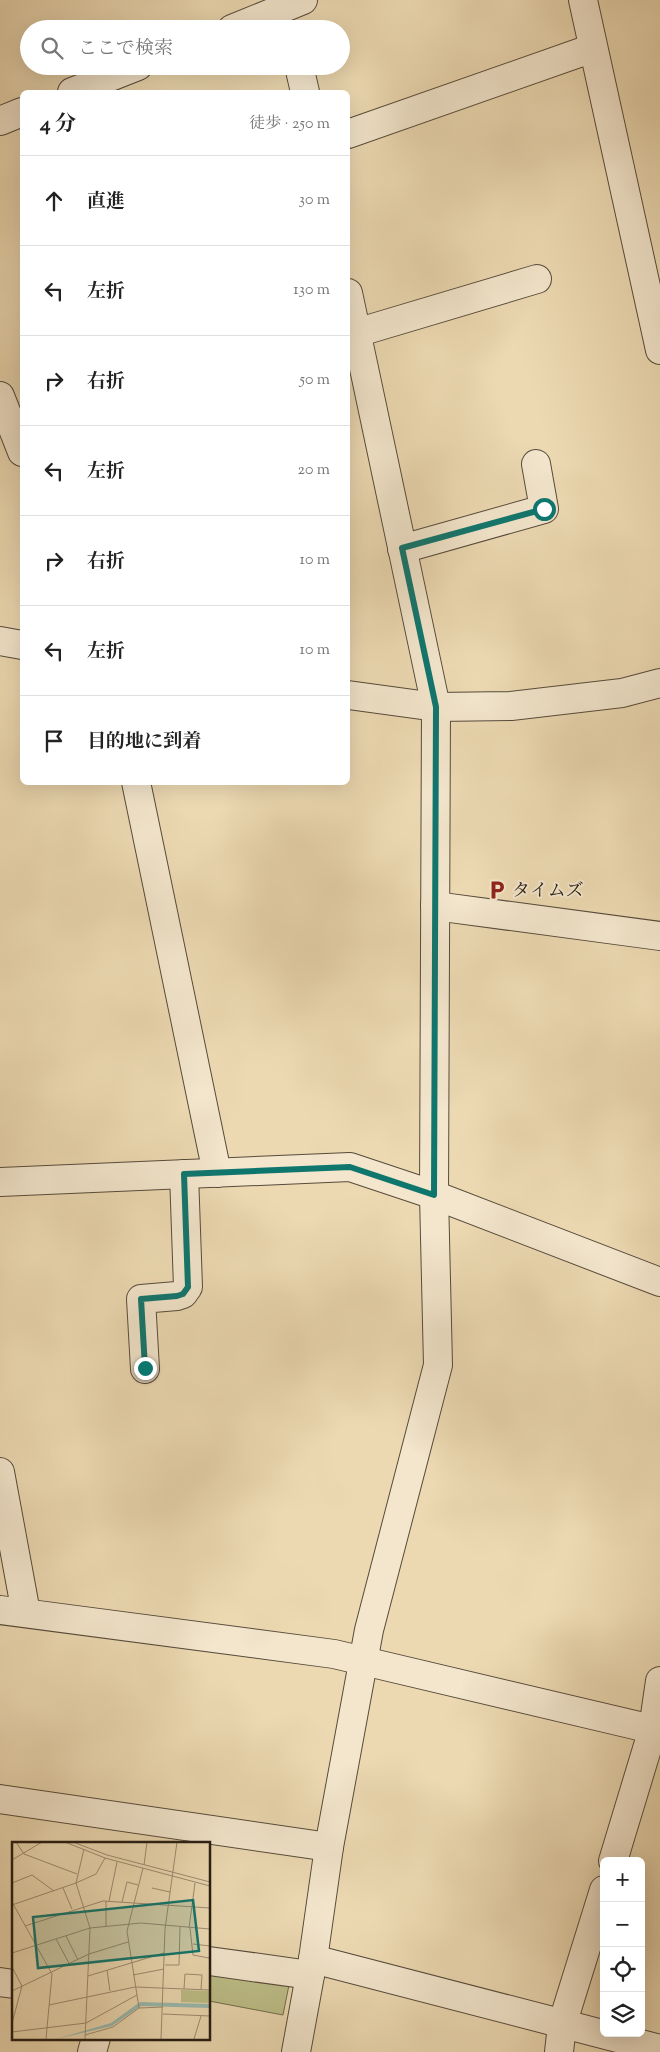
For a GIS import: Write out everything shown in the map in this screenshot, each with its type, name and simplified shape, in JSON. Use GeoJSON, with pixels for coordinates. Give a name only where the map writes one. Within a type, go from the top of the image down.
{"type":"FeatureCollection","features":[{"type":"Feature","properties":{"kind":"street"},"geometry":{"type":"LineString","coordinates":[[583,0],[660,350]]}},
{"type":"Feature","properties":{"kind":"street"},"geometry":{"type":"LineString","coordinates":[[259,20],[291,9]]}},
{"type":"Feature","properties":{"kind":"street"},"geometry":{"type":"LineString","coordinates":[[350,133],[594,48]]}},
{"type":"Feature","properties":{"kind":"street"},"geometry":{"type":"LineString","coordinates":[[77,90],[115,75]]}},
{"type":"Feature","properties":{"kind":"street"},"geometry":{"type":"LineString","coordinates":[[301,75],[305,90]]}},
{"type":"Feature","properties":{"kind":"street"},"geometry":{"type":"LineString","coordinates":[[0,121],[20,113]]}},
{"type":"Feature","properties":{"kind":"street"},"geometry":{"type":"LineString","coordinates":[[356,333],[537,279]]}},
{"type":"Feature","properties":{"kind":"street"},"geometry":{"type":"LineString","coordinates":[[296,2052],[312,1967],[329,1847],[369,1630],[438,1365],[434,1195],[436,707],[402,548],[358,392],[356,333],[350,303]]}},
{"type":"Feature","properties":{"kind":"street"},"geometry":{"type":"LineString","coordinates":[[9,398],[20,444]]}},
{"type":"Feature","properties":{"kind":"street"},"geometry":{"type":"LineString","coordinates":[[402,548],[544,509],[536,464]]}},
{"type":"Feature","properties":{"kind":"street"},"geometry":{"type":"LineString","coordinates":[[0,641],[20,645]]}},
{"type":"Feature","properties":{"kind":"street"},"geometry":{"type":"LineString","coordinates":[[350,695],[436,707],[542,704],[622,693],[660,683]]}},
{"type":"Feature","properties":{"kind":"street"},"geometry":{"type":"LineString","coordinates":[[137,785],[217,1172]]}},
{"type":"Feature","properties":{"kind":"street"},"geometry":{"type":"LineString","coordinates":[[436,906],[660,936]]}},
{"type":"Feature","properties":{"kind":"street"},"geometry":{"type":"LineString","coordinates":[[0,1182],[350,1167],[434,1195],[660,1282]]}},
{"type":"Feature","properties":{"kind":"street"},"geometry":{"type":"LineString","coordinates":[[145,1368],[141,1299],[177,1296],[183,1294],[188,1287],[184,1174]]}},
{"type":"Feature","properties":{"kind":"street"},"geometry":{"type":"LineString","coordinates":[[0,1472],[13,1612],[334,1654],[657,1730]]}},
{"type":"Feature","properties":{"kind":"street"},"geometry":{"type":"LineString","coordinates":[[614,1857],[657,1730],[660,1681]]}},
{"type":"Feature","properties":{"kind":"street"},"geometry":{"type":"LineString","coordinates":[[0,1799],[329,1847]]}},
{"type":"Feature","properties":{"kind":"street"},"geometry":{"type":"LineString","coordinates":[[558,2052],[562,2025],[600,1902]]}},
{"type":"Feature","properties":{"kind":"street"},"geometry":{"type":"LineString","coordinates":[[210,1961],[312,1967],[660,2049]]}},
{"type":"Feature","properties":{"kind":"green space"},"geometry":{"type":"Polygon","coordinates":[[[210,1974],[289,1985],[283,2015],[210,2001],[210,1974]]]}},
{"type":"Feature","properties":{"kind":"place","name":"タイムズ"},"geometry":{"type":"Point","coordinates":[497,890]}},
{"type":"Feature","properties":{"kind":"route"},"geometry":{"type":"LineString","coordinates":[[145,1368],[141,1299],[177,1296],[183,1294],[188,1287],[184,1174],[350,1167],[434,1195],[436,707],[402,548],[544,509]]}}]}
